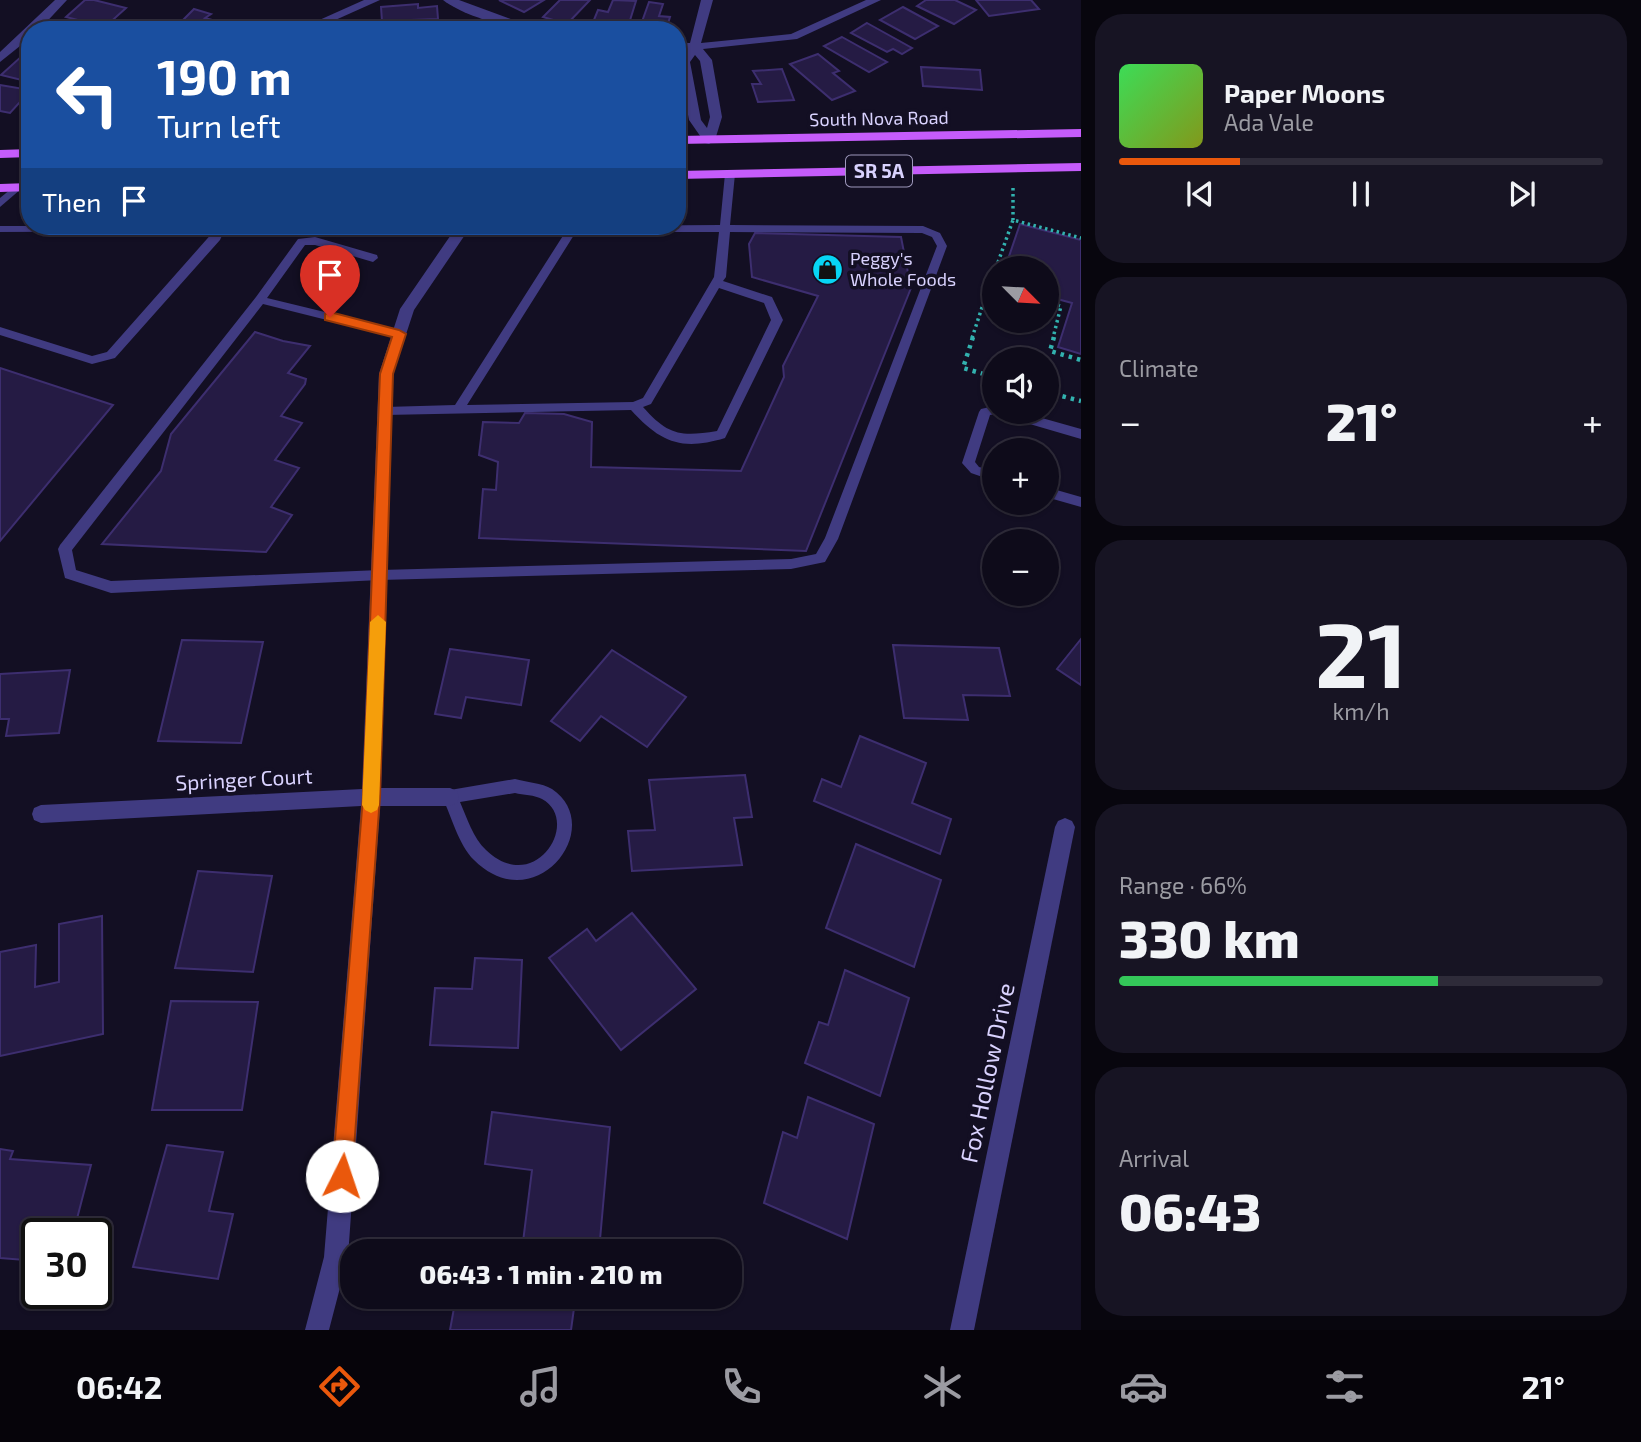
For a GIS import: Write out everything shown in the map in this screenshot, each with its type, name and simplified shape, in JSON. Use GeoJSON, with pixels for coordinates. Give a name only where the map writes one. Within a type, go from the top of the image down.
{"type":"FeatureCollection","features":[{"type":"Feature","properties":{"kind":"main road","name":"South Nova Road"},"geometry":{"type":"LineString","coordinates":[[686,140],[1081,133]]}},
{"type":"Feature","properties":{"kind":"main road"},"geometry":{"type":"LineString","coordinates":[[0,154],[21,153]]}},
{"type":"Feature","properties":{"kind":"main road","name":"SR 5A"},"geometry":{"type":"LineString","coordinates":[[686,174],[1081,167]]}},
{"type":"Feature","properties":{"kind":"main road"},"geometry":{"type":"LineString","coordinates":[[0,188],[21,187]]}},
{"type":"Feature","properties":{"kind":"street"},"geometry":{"type":"LineString","coordinates":[[41,21],[61,0]]}},
{"type":"Feature","properties":{"kind":"street"},"geometry":{"type":"LineString","coordinates":[[332,21],[352,15],[374,0]]}},
{"type":"Feature","properties":{"kind":"street"},"geometry":{"type":"LineString","coordinates":[[449,0],[504,21]]}},
{"type":"Feature","properties":{"kind":"street"},"geometry":{"type":"LineString","coordinates":[[686,59],[695,48],[696,33],[707,0]]}},
{"type":"Feature","properties":{"kind":"street"},"geometry":{"type":"LineString","coordinates":[[686,48],[793,37],[875,0]]}},
{"type":"Feature","properties":{"kind":"street"},"geometry":{"type":"LineString","coordinates":[[0,58],[21,40]]}},
{"type":"Feature","properties":{"kind":"street"},"geometry":{"type":"LineString","coordinates":[[695,48],[706,60],[716,117],[709,140]]}},
{"type":"Feature","properties":{"kind":"street"},"geometry":{"type":"LineString","coordinates":[[686,73],[695,120],[709,140]]}},
{"type":"Feature","properties":{"kind":"street"},"geometry":{"type":"LineString","coordinates":[[317,1330],[336,1257],[371,797],[386,374],[407,309],[458,235]]}},
{"type":"Feature","properties":{"kind":"street","name":"Springer Court"},"geometry":{"type":"LineString","coordinates":[[41,814],[371,797],[450,797]]}},
{"type":"Feature","properties":{"kind":"street","name":"Fox Hollow Drive"},"geometry":{"type":"LineString","coordinates":[[962,1330],[1065,827]]}},
{"type":"Feature","properties":{"kind":"lane"},"geometry":{"type":"LineString","coordinates":[[385,411],[634,406],[647,401],[720,277],[730,173]]}},
{"type":"Feature","properties":{"kind":"lane"},"geometry":{"type":"LineString","coordinates":[[0,204],[21,188]]}},
{"type":"Feature","properties":{"kind":"lane"},"geometry":{"type":"LineString","coordinates":[[373,258],[315,241],[302,242],[260,300],[65,549],[70,574],[111,587],[380,575],[791,565],[820,558],[831,539],[942,246],[936,235],[923,230],[686,228]]}},
{"type":"Feature","properties":{"kind":"lane"},"geometry":{"type":"LineString","coordinates":[[0,229],[21,229]]}},
{"type":"Feature","properties":{"kind":"lane"},"geometry":{"type":"LineString","coordinates":[[0,331],[92,360],[111,355],[217,235]]}},
{"type":"Feature","properties":{"kind":"lane"},"geometry":{"type":"LineString","coordinates":[[458,410],[569,235]]}},
{"type":"Feature","properties":{"kind":"lane"},"geometry":{"type":"LineString","coordinates":[[634,406],[659,433],[685,441],[721,435],[777,320],[768,300],[716,283]]}},
{"type":"Feature","properties":{"kind":"lane"},"geometry":{"type":"LineString","coordinates":[[260,300],[399,334]]}},
{"type":"Feature","properties":{"kind":"lane"},"geometry":{"type":"LineString","coordinates":[[982,421],[968,463],[982,472]]}},
{"type":"Feature","properties":{"kind":"lane"},"geometry":{"type":"LineString","coordinates":[[1046,424],[1081,434]]}},
{"type":"Feature","properties":{"kind":"lane"},"geometry":{"type":"LineString","coordinates":[[1059,496],[1081,502]]}},
{"type":"Feature","properties":{"kind":"lane"},"geometry":{"type":"LineString","coordinates":[[515,786],[533,787],[557,803],[564,815],[566,829],[562,845],[552,860],[540,868],[523,873],[506,872],[491,865],[480,855],[450,797],[515,786]]}},
{"type":"Feature","properties":{"kind":"path"},"geometry":{"type":"LineString","coordinates":[[1000,256],[1013,220],[1013,184]]}},
{"type":"Feature","properties":{"kind":"path"},"geometry":{"type":"LineString","coordinates":[[1013,220],[1081,238]]}},
{"type":"Feature","properties":{"kind":"path"},"geometry":{"type":"LineString","coordinates":[[982,313],[963,368],[982,374]]}},
{"type":"Feature","properties":{"kind":"path"},"geometry":{"type":"LineString","coordinates":[[1055,333],[1051,351],[1081,360]]}},
{"type":"Feature","properties":{"kind":"path"},"geometry":{"type":"LineString","coordinates":[[1059,395],[1081,401]]}},
{"type":"Feature","properties":{"kind":"building"},"geometry":{"type":"Polygon","coordinates":[[[85,0],[126,8],[112,21],[82,21],[66,17],[85,0]]]}},
{"type":"Feature","properties":{"kind":"building"},"geometry":{"type":"Polygon","coordinates":[[[499,0],[544,0],[524,12],[499,0]]]}},
{"type":"Feature","properties":{"kind":"building"},"geometry":{"type":"Polygon","coordinates":[[[560,0],[590,0],[570,21],[543,17],[560,0]]]}},
{"type":"Feature","properties":{"kind":"building"},"geometry":{"type":"Polygon","coordinates":[[[613,0],[636,1],[630,21],[593,21],[598,10],[608,12],[613,0]]]}},
{"type":"Feature","properties":{"kind":"building"},"geometry":{"type":"Polygon","coordinates":[[[926,0],[955,0],[976,10],[954,24],[917,6],[926,0]]]}},
{"type":"Feature","properties":{"kind":"building"},"geometry":{"type":"Polygon","coordinates":[[[976,0],[1031,0],[1039,9],[989,16],[976,0]]]}},
{"type":"Feature","properties":{"kind":"building"},"geometry":{"type":"Polygon","coordinates":[[[649,2],[663,4],[659,16],[670,17],[669,21],[642,21],[649,2]]]}},
{"type":"Feature","properties":{"kind":"building"},"geometry":{"type":"Polygon","coordinates":[[[418,4],[418,8],[437,6],[438,19],[382,21],[381,7],[418,4]]]}},
{"type":"Feature","properties":{"kind":"building"},"geometry":{"type":"Polygon","coordinates":[[[903,7],[938,26],[915,39],[880,20],[903,7]]]}},
{"type":"Feature","properties":{"kind":"building"},"geometry":{"type":"Polygon","coordinates":[[[194,9],[211,14],[205,18],[216,21],[182,21],[194,9]]]}},
{"type":"Feature","properties":{"kind":"building"},"geometry":{"type":"Polygon","coordinates":[[[867,23],[912,48],[902,54],[893,49],[887,52],[851,33],[867,23]]]}},
{"type":"Feature","properties":{"kind":"building"},"geometry":{"type":"Polygon","coordinates":[[[842,37],[887,62],[869,72],[824,46],[842,37]]]}},
{"type":"Feature","properties":{"kind":"building"},"geometry":{"type":"Polygon","coordinates":[[[818,54],[839,71],[833,73],[855,91],[832,100],[790,64],[818,54]]]}},
{"type":"Feature","properties":{"kind":"building"},"geometry":{"type":"Polygon","coordinates":[[[21,57],[21,80],[1,75],[21,57]]]}},
{"type":"Feature","properties":{"kind":"building"},"geometry":{"type":"Polygon","coordinates":[[[921,67],[980,70],[982,90],[923,86],[921,67]]]}},
{"type":"Feature","properties":{"kind":"building"},"geometry":{"type":"Polygon","coordinates":[[[782,69],[794,100],[758,102],[752,84],[761,84],[753,71],[782,69]]]}},
{"type":"Feature","properties":{"kind":"building"},"geometry":{"type":"Polygon","coordinates":[[[0,85],[21,88],[21,101],[10,113],[0,111],[0,85]]]}},
{"type":"Feature","properties":{"kind":"building"},"geometry":{"type":"Polygon","coordinates":[[[1020,224],[1081,240],[1081,354],[1058,347],[1072,303],[1059,300],[1059,256],[1009,256],[1020,224]]]}},
{"type":"Feature","properties":{"kind":"building"},"geometry":{"type":"Polygon","coordinates":[[[755,233],[901,237],[911,288],[806,551],[479,538],[483,489],[496,490],[498,462],[479,455],[483,422],[519,423],[525,413],[564,414],[592,422],[591,467],[741,471],[784,377],[783,366],[818,296],[752,277],[749,244],[755,233]]]}},
{"type":"Feature","properties":{"kind":"building"},"geometry":{"type":"Polygon","coordinates":[[[255,332],[310,346],[288,373],[306,379],[281,416],[302,423],[275,460],[299,468],[271,507],[292,515],[266,552],[102,544],[161,471],[171,434],[255,332]]]}},
{"type":"Feature","properties":{"kind":"building"},"geometry":{"type":"Polygon","coordinates":[[[0,368],[113,405],[0,541],[0,368]]]}},
{"type":"Feature","properties":{"kind":"building"},"geometry":{"type":"Polygon","coordinates":[[[1081,639],[1081,685],[1057,669],[1081,639]]]}},
{"type":"Feature","properties":{"kind":"building"},"geometry":{"type":"Polygon","coordinates":[[[182,640],[263,642],[241,743],[158,741],[182,640]]]}},
{"type":"Feature","properties":{"kind":"building"},"geometry":{"type":"Polygon","coordinates":[[[893,645],[999,648],[1010,696],[963,695],[968,720],[904,718],[893,645]]]}},
{"type":"Feature","properties":{"kind":"building"},"geometry":{"type":"Polygon","coordinates":[[[450,649],[529,660],[521,705],[466,697],[461,718],[435,714],[450,649]]]}},
{"type":"Feature","properties":{"kind":"building"},"geometry":{"type":"Polygon","coordinates":[[[612,650],[686,697],[647,747],[601,716],[580,741],[551,721],[612,650]]]}},
{"type":"Feature","properties":{"kind":"building"},"geometry":{"type":"Polygon","coordinates":[[[70,670],[59,733],[6,736],[9,719],[0,719],[0,674],[70,670]]]}},
{"type":"Feature","properties":{"kind":"building"},"geometry":{"type":"Polygon","coordinates":[[[860,736],[926,763],[912,803],[951,819],[940,854],[814,801],[822,779],[841,787],[860,736]]]}},
{"type":"Feature","properties":{"kind":"building"},"geometry":{"type":"Polygon","coordinates":[[[745,775],[752,817],[734,818],[742,865],[632,871],[628,831],[655,830],[649,780],[745,775]]]}},
{"type":"Feature","properties":{"kind":"building"},"geometry":{"type":"Polygon","coordinates":[[[856,844],[941,880],[914,967],[826,928],[856,844]]]}},
{"type":"Feature","properties":{"kind":"building"},"geometry":{"type":"Polygon","coordinates":[[[198,871],[272,876],[253,972],[175,968],[198,871]]]}},
{"type":"Feature","properties":{"kind":"building"},"geometry":{"type":"Polygon","coordinates":[[[632,913],[696,989],[621,1050],[549,958],[587,929],[596,941],[632,913]]]}},
{"type":"Feature","properties":{"kind":"building"},"geometry":{"type":"Polygon","coordinates":[[[102,916],[103,1034],[0,1056],[0,952],[36,945],[35,987],[59,982],[59,924],[102,916]]]}},
{"type":"Feature","properties":{"kind":"building"},"geometry":{"type":"Polygon","coordinates":[[[475,958],[522,960],[518,1048],[430,1045],[435,988],[472,989],[475,958]]]}},
{"type":"Feature","properties":{"kind":"building"},"geometry":{"type":"Polygon","coordinates":[[[845,970],[909,998],[880,1096],[805,1063],[819,1022],[828,1025],[845,970]]]}},
{"type":"Feature","properties":{"kind":"building"},"geometry":{"type":"Polygon","coordinates":[[[171,1001],[258,1002],[242,1110],[152,1110],[171,1001]]]}},
{"type":"Feature","properties":{"kind":"building"},"geometry":{"type":"Polygon","coordinates":[[[808,1097],[874,1124],[847,1239],[764,1203],[783,1132],[797,1138],[808,1097]]]}},
{"type":"Feature","properties":{"kind":"building"},"geometry":{"type":"Polygon","coordinates":[[[492,1112],[610,1127],[600,1239],[523,1239],[532,1170],[485,1164],[492,1112]]]}},
{"type":"Feature","properties":{"kind":"building"},"geometry":{"type":"Polygon","coordinates":[[[167,1145],[223,1152],[209,1211],[233,1214],[218,1279],[133,1267],[167,1145]]]}},
{"type":"Feature","properties":{"kind":"building"},"geometry":{"type":"Polygon","coordinates":[[[0,1149],[13,1151],[10,1159],[91,1165],[77,1218],[21,1218],[21,1260],[0,1258],[0,1149]]]}},
{"type":"Feature","properties":{"kind":"building"},"geometry":{"type":"Polygon","coordinates":[[[454,1309],[574,1309],[571,1330],[450,1330],[454,1309]]]}},
{"type":"Feature","properties":{"kind":"slow traffic"},"geometry":{"type":"LineString","coordinates":[[371,805],[378,622]]}},
{"type":"Feature","properties":{"kind":"place","name":"Peggy's Whole Foods"},"geometry":{"type":"Point","coordinates":[827,269]}},
{"type":"Feature","properties":{"kind":"route"},"geometry":{"type":"LineString","coordinates":[[330,317],[399,334],[386,374],[371,797],[342,1176]]}}]}
